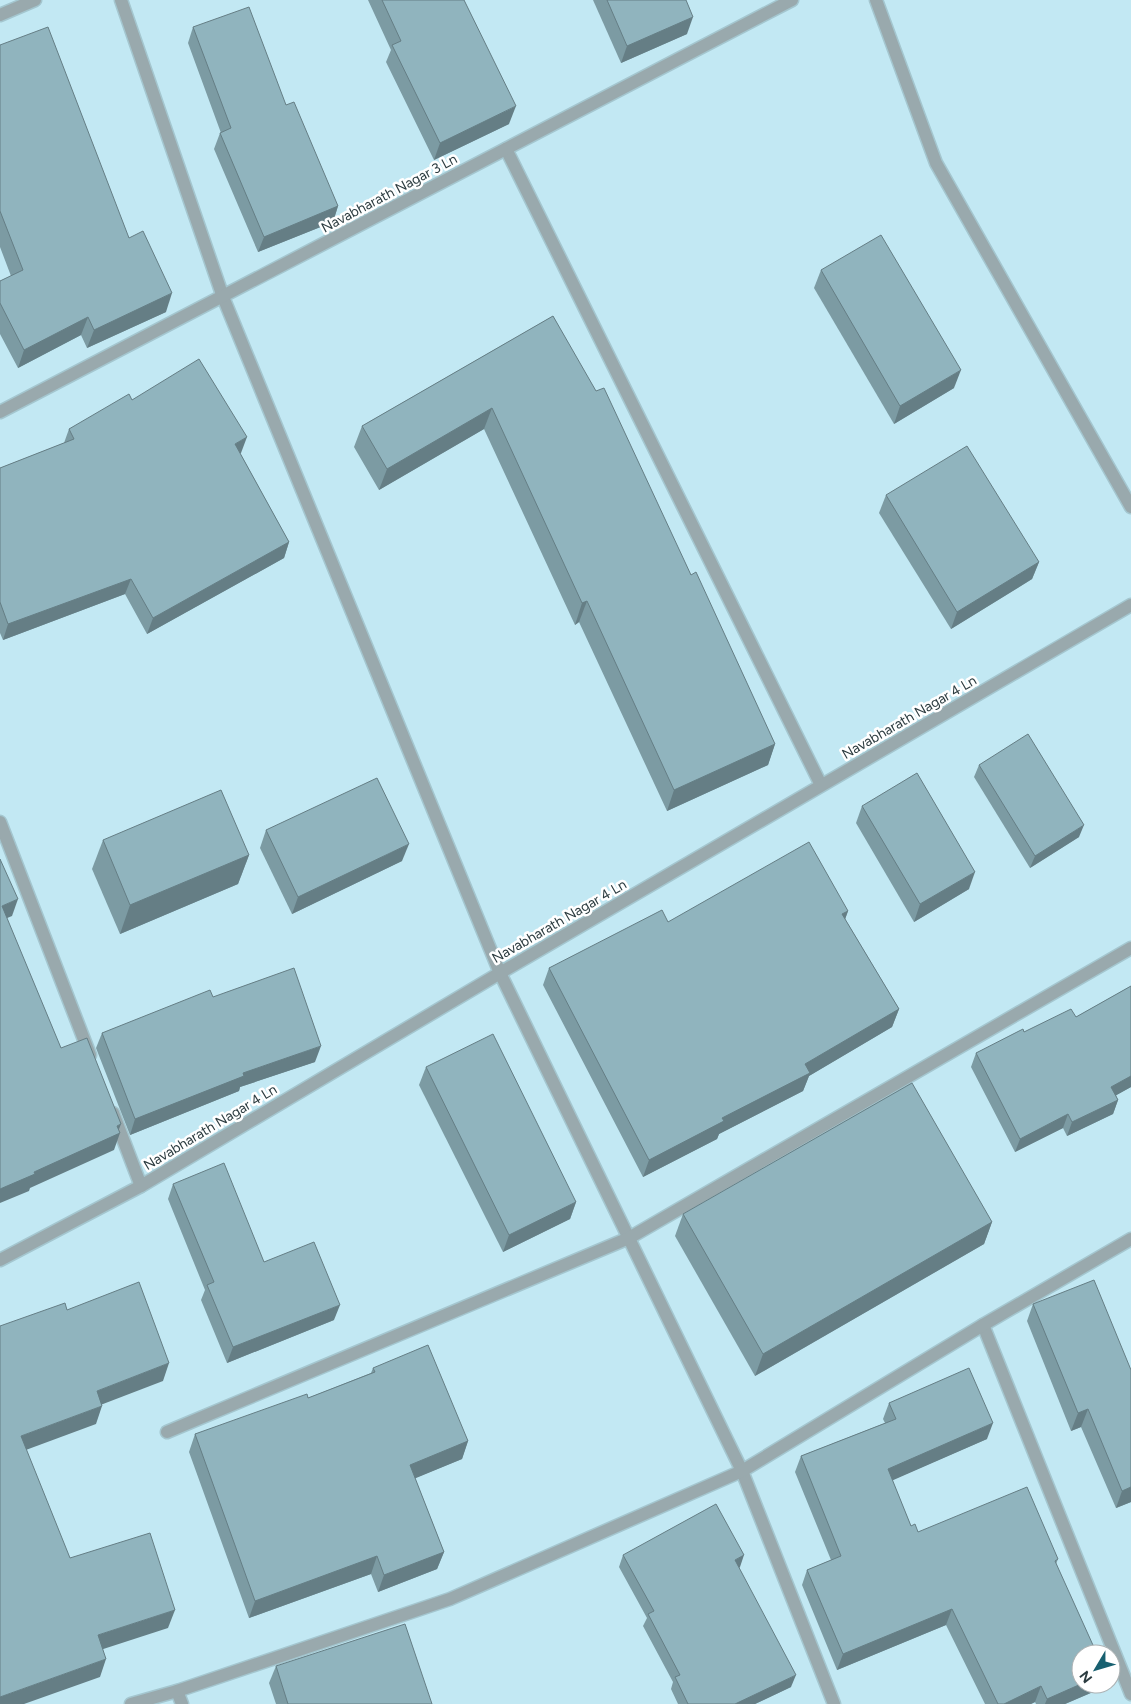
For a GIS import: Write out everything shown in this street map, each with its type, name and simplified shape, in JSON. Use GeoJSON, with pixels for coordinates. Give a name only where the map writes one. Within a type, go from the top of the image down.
{"type":"FeatureCollection","features":[{"type":"Feature","properties":{"kind":"street"},"geometry":{"type":"LineString","coordinates":[[0,15],[35,0]]}},
{"type":"Feature","properties":{"kind":"street"},"geometry":{"type":"LineString","coordinates":[[121,0],[222,297],[500,973],[742,1471],[834,1704]]}},
{"type":"Feature","properties":{"kind":"street","name":"Navabharath Nagar 3 Ln"},"geometry":{"type":"LineString","coordinates":[[0,412],[792,0]]}},
{"type":"Feature","properties":{"kind":"street"},"geometry":{"type":"LineString","coordinates":[[876,0],[936,164],[1131,507]]}},
{"type":"Feature","properties":{"kind":"street"},"geometry":{"type":"LineString","coordinates":[[506,149],[820,785]]}},
{"type":"Feature","properties":{"kind":"street","name":"Navabharath Nagar 4 Ln"},"geometry":{"type":"LineString","coordinates":[[0,1260],[141,1186],[820,785],[1131,605]]}},
{"type":"Feature","properties":{"kind":"street"},"geometry":{"type":"LineString","coordinates":[[0,822],[95,1068]]}},
{"type":"Feature","properties":{"kind":"street"},"geometry":{"type":"LineString","coordinates":[[167,1432],[628,1238],[1131,948]]}},
{"type":"Feature","properties":{"kind":"street"},"geometry":{"type":"LineString","coordinates":[[110,1104],[141,1186]]}},
{"type":"Feature","properties":{"kind":"street"},"geometry":{"type":"LineString","coordinates":[[131,1704],[177,1691],[450,1599],[742,1471],[983,1324],[1131,1239]]}},
{"type":"Feature","properties":{"kind":"street"},"geometry":{"type":"LineString","coordinates":[[983,1324],[1131,1694]]}},
{"type":"Feature","properties":{"kind":"street"},"geometry":{"type":"LineString","coordinates":[[177,1691],[182,1704]]}},
{"type":"Feature","properties":{"kind":"building"},"geometry":{"type":"Polygon","coordinates":[[[382,0],[464,0],[516,106],[440,143],[392,45],[401,41],[382,0]]]}},
{"type":"Feature","properties":{"kind":"building"},"geometry":{"type":"Polygon","coordinates":[[[607,0],[686,0],[693,17],[627,46],[607,0]]]}},
{"type":"Feature","properties":{"kind":"building"},"geometry":{"type":"Polygon","coordinates":[[[249,7],[286,105],[294,102],[338,206],[264,237],[220,133],[231,128],[193,27],[249,7]]]}},
{"type":"Feature","properties":{"kind":"building"},"geometry":{"type":"Polygon","coordinates":[[[48,27],[129,238],[143,231],[172,293],[94,330],[88,317],[24,350],[0,303],[0,281],[23,270],[0,211],[0,45],[48,27]]]}},
{"type":"Feature","properties":{"kind":"building"},"geometry":{"type":"Polygon","coordinates":[[[881,235],[961,370],[900,406],[821,270],[881,235]]]}},
{"type":"Feature","properties":{"kind":"building"},"geometry":{"type":"Polygon","coordinates":[[[553,316],[596,391],[604,388],[691,575],[696,572],[775,744],[674,790],[587,601],[582,603],[492,408],[387,469],[362,426],[553,316]]]}},
{"type":"Feature","properties":{"kind":"building"},"geometry":{"type":"Polygon","coordinates":[[[199,359],[247,437],[235,444],[289,542],[153,618],[131,579],[8,624],[0,602],[0,468],[74,439],[69,429],[129,394],[132,400],[199,359]]]}},
{"type":"Feature","properties":{"kind":"building"},"geometry":{"type":"Polygon","coordinates":[[[967,446],[1039,562],[957,612],[886,495],[967,446]]]}},
{"type":"Feature","properties":{"kind":"building"},"geometry":{"type":"Polygon","coordinates":[[[1028,734],[1084,825],[1035,856],[979,765],[1028,734]]]}},
{"type":"Feature","properties":{"kind":"building"},"geometry":{"type":"Polygon","coordinates":[[[917,773],[975,872],[920,904],[862,806],[917,773]]]}},
{"type":"Feature","properties":{"kind":"building"},"geometry":{"type":"Polygon","coordinates":[[[377,778],[409,844],[298,897],[266,830],[377,778]]]}},
{"type":"Feature","properties":{"kind":"building"},"geometry":{"type":"Polygon","coordinates":[[[221,790],[249,855],[130,905],[103,840],[221,790]]]}},
{"type":"Feature","properties":{"kind":"building"},"geometry":{"type":"Polygon","coordinates":[[[809,842],[848,911],[842,914],[899,1009],[805,1064],[810,1073],[722,1118],[724,1121],[649,1160],[549,968],[662,910],[668,922],[809,842]]]}},
{"type":"Feature","properties":{"kind":"building"},"geometry":{"type":"Polygon","coordinates":[[[0,859],[18,899],[2,906],[61,1048],[87,1038],[121,1124],[117,1126],[120,1133],[0,1189],[0,859]]]}},
{"type":"Feature","properties":{"kind":"building"},"geometry":{"type":"Polygon","coordinates":[[[294,968],[321,1046],[243,1073],[244,1076],[135,1119],[102,1033],[210,990],[213,997],[294,968]]]}},
{"type":"Feature","properties":{"kind":"building"},"geometry":{"type":"Polygon","coordinates":[[[1131,986],[1131,1076],[1111,1087],[1118,1100],[1072,1122],[1068,1114],[1020,1139],[976,1053],[1023,1029],[1024,1032],[1071,1009],[1076,1017],[1131,986]]]}},
{"type":"Feature","properties":{"kind":"building"},"geometry":{"type":"Polygon","coordinates":[[[493,1034],[576,1202],[509,1235],[426,1067],[493,1034]]]}},
{"type":"Feature","properties":{"kind":"building"},"geometry":{"type":"Polygon","coordinates":[[[912,1083],[992,1222],[763,1354],[683,1214],[912,1083]]]}},
{"type":"Feature","properties":{"kind":"building"},"geometry":{"type":"Polygon","coordinates":[[[224,1163],[264,1262],[314,1242],[340,1305],[233,1347],[207,1285],[214,1282],[173,1184],[224,1163]]]}},
{"type":"Feature","properties":{"kind":"building"},"geometry":{"type":"Polygon","coordinates":[[[1094,1280],[1131,1370],[1131,1487],[1122,1491],[1088,1409],[1078,1413],[1033,1304],[1094,1280]]]}},
{"type":"Feature","properties":{"kind":"building"},"geometry":{"type":"Polygon","coordinates":[[[139,1282],[169,1363],[97,1391],[102,1406],[21,1436],[70,1558],[150,1533],[175,1610],[98,1635],[106,1659],[0,1697],[0,1326],[65,1303],[67,1310],[139,1282]]]}},
{"type":"Feature","properties":{"kind":"building"},"geometry":{"type":"Polygon","coordinates":[[[428,1345],[468,1441],[410,1465],[444,1552],[384,1575],[377,1556],[255,1601],[195,1434],[307,1394],[308,1398],[375,1372],[373,1368],[428,1345]]]}},
{"type":"Feature","properties":{"kind":"building"},"geometry":{"type":"Polygon","coordinates":[[[969,1368],[993,1423],[888,1469],[911,1526],[915,1524],[918,1532],[1027,1487],[1058,1559],[1055,1561],[1092,1644],[1071,1644],[1071,1688],[1047,1699],[1041,1686],[1004,1704],[998,1704],[952,1609],[843,1654],[807,1570],[841,1556],[801,1456],[896,1419],[889,1403],[969,1368]]]}},
{"type":"Feature","properties":{"kind":"building"},"geometry":{"type":"Polygon","coordinates":[[[716,1504],[744,1555],[735,1560],[796,1675],[735,1704],[688,1704],[675,1677],[680,1675],[648,1614],[654,1611],[623,1555],[716,1504]]]}},
{"type":"Feature","properties":{"kind":"building"},"geometry":{"type":"Polygon","coordinates":[[[405,1624],[432,1704],[288,1704],[276,1666],[405,1624]]]}}]}
